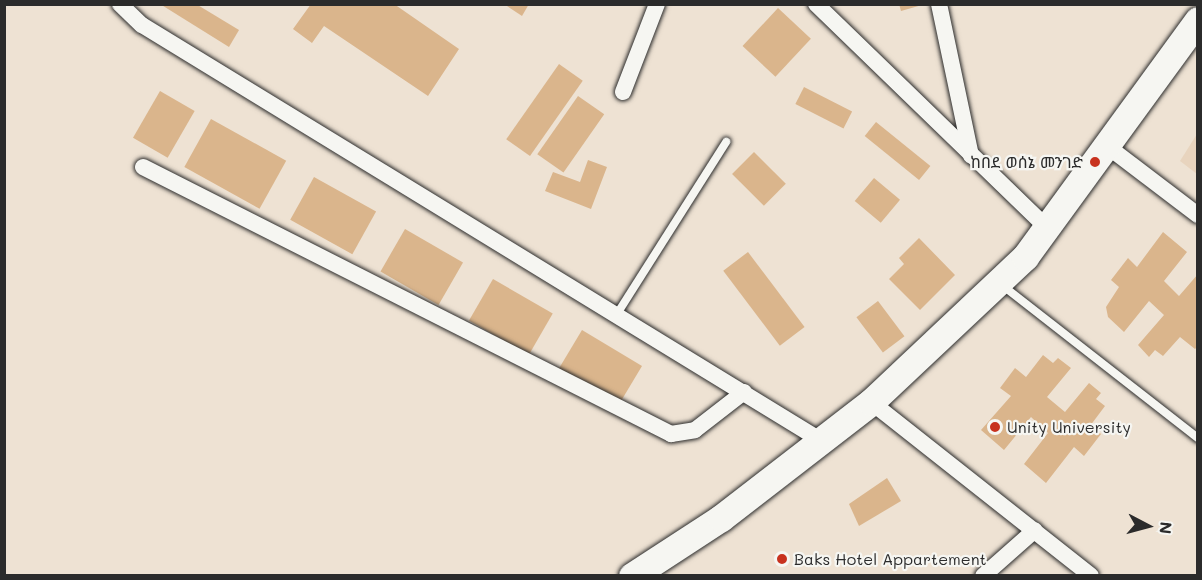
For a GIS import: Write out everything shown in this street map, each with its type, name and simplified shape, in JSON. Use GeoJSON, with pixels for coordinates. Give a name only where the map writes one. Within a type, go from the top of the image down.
{"type":"FeatureCollection","features":[{"type":"Feature","properties":{"kind":"main road"},"geometry":{"type":"LineString","coordinates":[[632,576],[721,518],[871,402],[996,280],[1025,257],[1197,20]]}},
{"type":"Feature","properties":{"kind":"street"},"geometry":{"type":"LineString","coordinates":[[120,4],[142,25],[822,441]]}},
{"type":"Feature","properties":{"kind":"street"},"geometry":{"type":"LineString","coordinates":[[623,92],[657,4]]}},
{"type":"Feature","properties":{"kind":"street"},"geometry":{"type":"LineString","coordinates":[[816,4],[1047,228]]}},
{"type":"Feature","properties":{"kind":"street"},"geometry":{"type":"LineString","coordinates":[[939,4],[971,156]]}},
{"type":"Feature","properties":{"kind":"street"},"geometry":{"type":"LineString","coordinates":[[1107,146],[1197,215]]}},
{"type":"Feature","properties":{"kind":"street"},"geometry":{"type":"LineString","coordinates":[[143,167],[671,434],[695,430],[744,392]]}},
{"type":"Feature","properties":{"kind":"street"},"geometry":{"type":"LineString","coordinates":[[871,402],[1091,576]]}},
{"type":"Feature","properties":{"kind":"street"},"geometry":{"type":"LineString","coordinates":[[983,576],[1035,530]]}},
{"type":"Feature","properties":{"kind":"lane"},"geometry":{"type":"LineString","coordinates":[[616,314],[726,142]]}},
{"type":"Feature","properties":{"kind":"lane"},"geometry":{"type":"LineString","coordinates":[[996,280],[1197,438]]}},
{"type":"Feature","properties":{"kind":"shaded area"},"geometry":{"type":"Polygon","coordinates":[[[1197,134],[1197,174],[1180,161],[1197,134]]]}},
{"type":"Feature","properties":{"kind":"building"},"geometry":{"type":"Polygon","coordinates":[[[160,4],[196,4],[239,30],[229,47],[160,4]]]}},
{"type":"Feature","properties":{"kind":"building"},"geometry":{"type":"Polygon","coordinates":[[[311,4],[394,4],[459,49],[428,96],[324,26],[312,43],[293,29],[311,4]]]}},
{"type":"Feature","properties":{"kind":"building"},"geometry":{"type":"Polygon","coordinates":[[[504,4],[529,4],[522,16],[504,4]]]}},
{"type":"Feature","properties":{"kind":"building"},"geometry":{"type":"Polygon","coordinates":[[[899,4],[922,4],[922,5],[901,11],[899,4]]]}},
{"type":"Feature","properties":{"kind":"building"},"geometry":{"type":"Polygon","coordinates":[[[778,8],[811,39],[775,77],[743,46],[778,8]]]}},
{"type":"Feature","properties":{"kind":"building"},"geometry":{"type":"Polygon","coordinates":[[[559,64],[583,81],[530,156],[506,139],[559,64]]]}},
{"type":"Feature","properties":{"kind":"building"},"geometry":{"type":"Polygon","coordinates":[[[804,87],[852,112],[843,128],[795,104],[804,87]]]}},
{"type":"Feature","properties":{"kind":"building"},"geometry":{"type":"Polygon","coordinates":[[[160,91],[195,111],[168,158],[133,138],[160,91]]]}},
{"type":"Feature","properties":{"kind":"building"},"geometry":{"type":"Polygon","coordinates":[[[578,96],[604,114],[563,173],[537,154],[578,96]]]}},
{"type":"Feature","properties":{"kind":"building"},"geometry":{"type":"Polygon","coordinates":[[[211,119],[286,161],[260,209],[184,167],[211,119]]]}},
{"type":"Feature","properties":{"kind":"building"},"geometry":{"type":"Polygon","coordinates":[[[876,122],[930,166],[919,180],[865,136],[876,122]]]}},
{"type":"Feature","properties":{"kind":"building"},"geometry":{"type":"Polygon","coordinates":[[[754,152],[786,184],[764,206],[732,174],[754,152]]]}},
{"type":"Feature","properties":{"kind":"building"},"geometry":{"type":"Polygon","coordinates":[[[588,160],[607,167],[591,209],[545,191],[553,172],[580,182],[588,160]]]}},
{"type":"Feature","properties":{"kind":"building"},"geometry":{"type":"Polygon","coordinates":[[[314,177],[376,211],[352,254],[290,220],[314,177]]]}},
{"type":"Feature","properties":{"kind":"building"},"geometry":{"type":"Polygon","coordinates":[[[874,178],[900,200],[881,223],[855,201],[874,178]]]}},
{"type":"Feature","properties":{"kind":"building"},"geometry":{"type":"Polygon","coordinates":[[[405,229],[463,262],[439,305],[380,271],[405,229]]]}},
{"type":"Feature","properties":{"kind":"building"},"geometry":{"type":"Polygon","coordinates":[[[1163,232],[1187,252],[1164,281],[1179,296],[1198,274],[1198,346],[1195,349],[1180,337],[1163,356],[1155,350],[1149,357],[1138,345],[1164,315],[1149,301],[1124,332],[1108,317],[1106,307],[1119,287],[1111,280],[1128,258],[1137,267],[1163,232]]]}},
{"type":"Feature","properties":{"kind":"building"},"geometry":{"type":"Polygon","coordinates":[[[919,238],[955,275],[920,310],[889,279],[904,264],[899,258],[919,238]]]}},
{"type":"Feature","properties":{"kind":"building"},"geometry":{"type":"Polygon","coordinates":[[[748,252],[805,327],[780,346],[723,271],[748,252]]]}},
{"type":"Feature","properties":{"kind":"building"},"geometry":{"type":"Polygon","coordinates":[[[493,279],[553,314],[529,355],[469,321],[493,279]]]}},
{"type":"Feature","properties":{"kind":"building"},"geometry":{"type":"Polygon","coordinates":[[[878,301],[904,336],[883,352],[856,317],[878,301]]]}},
{"type":"Feature","properties":{"kind":"building"},"geometry":{"type":"Polygon","coordinates":[[[582,330],[642,366],[617,407],[557,371],[582,330]]]}},
{"type":"Feature","properties":{"kind":"building"},"geometry":{"type":"Polygon","coordinates":[[[1043,355],[1053,363],[1058,358],[1071,368],[1047,397],[1065,412],[1089,383],[1101,393],[1096,399],[1105,406],[1090,426],[1101,434],[1084,456],[1074,447],[1046,483],[1024,464],[1048,433],[1031,417],[1004,450],[981,430],[1011,396],[1000,388],[1015,368],[1026,377],[1043,355]]]}},
{"type":"Feature","properties":{"kind":"building"},"geometry":{"type":"Polygon","coordinates":[[[887,478],[901,501],[859,526],[849,504],[887,478]]]}},
{"type":"Feature","properties":{"kind":"place","name":"ከበደ ወሰኔ መንገድ"},"geometry":{"type":"Point","coordinates":[1095,162]}},
{"type":"Feature","properties":{"kind":"place","name":"Unity University"},"geometry":{"type":"Point","coordinates":[995,427]}},
{"type":"Feature","properties":{"kind":"place","name":"Baks Hotel Appartement"},"geometry":{"type":"Point","coordinates":[782,559]}}]}
